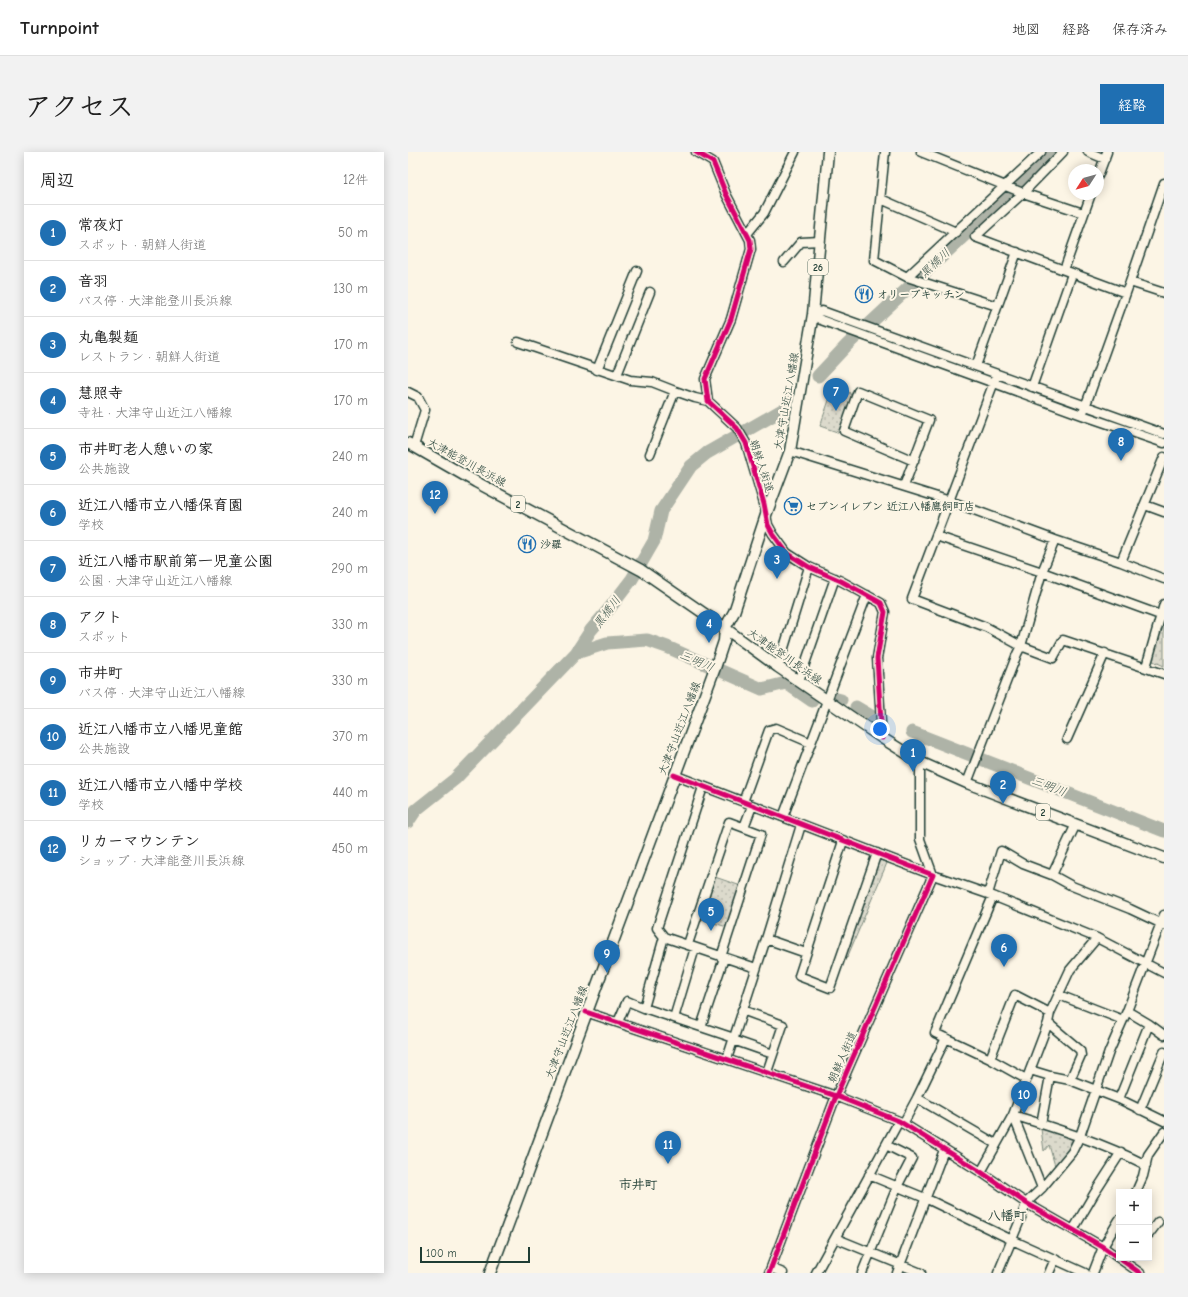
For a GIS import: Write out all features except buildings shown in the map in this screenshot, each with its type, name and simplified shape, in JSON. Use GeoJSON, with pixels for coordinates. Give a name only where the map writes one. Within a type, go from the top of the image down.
{"type":"FeatureCollection","features":[{"type":"Feature","properties":{"kind":"main road","name":"大津守山近江八幡線"},"geometry":{"type":"LineString","coordinates":[[490,1273],[716,665],[724,641],[725,628],[734,612],[766,515],[790,451],[813,314],[828,152]]}},
{"type":"Feature","properties":{"kind":"main road","name":"大津能登川長浜線"},"geometry":{"type":"LineString","coordinates":[[411,444],[476,482],[629,562],[725,628],[778,667],[882,738],[922,763],[967,783],[1164,858]]}},
{"type":"Feature","properties":{"kind":"street"},"geometry":{"type":"LineString","coordinates":[[518,342],[630,380],[652,382],[695,398],[708,401],[705,379],[731,319],[751,249],[750,240],[726,194],[713,162],[696,152]]}},
{"type":"Feature","properties":{"kind":"street"},"geometry":{"type":"LineString","coordinates":[[747,234],[764,213],[795,152]]}},
{"type":"Feature","properties":{"kind":"street"},"geometry":{"type":"LineString","coordinates":[[886,152],[874,260],[907,277],[997,306]]}},
{"type":"Feature","properties":{"kind":"street"},"geometry":{"type":"LineString","coordinates":[[921,152],[1023,193],[1083,214]]}},
{"type":"Feature","properties":{"kind":"street"},"geometry":{"type":"LineString","coordinates":[[907,277],[1041,152]]}},
{"type":"Feature","properties":{"kind":"street"},"geometry":{"type":"LineString","coordinates":[[1063,152],[1023,193],[975,237],[1126,293]]}},
{"type":"Feature","properties":{"kind":"street"},"geometry":{"type":"LineString","coordinates":[[1088,152],[1106,155]]}},
{"type":"Feature","properties":{"kind":"street"},"geometry":{"type":"LineString","coordinates":[[1082,415],[1164,183]]}},
{"type":"Feature","properties":{"kind":"street"},"geometry":{"type":"LineString","coordinates":[[881,199],[956,232]]}},
{"type":"Feature","properties":{"kind":"street"},"geometry":{"type":"LineString","coordinates":[[1032,387],[1068,272],[1083,214],[1089,200]]}},
{"type":"Feature","properties":{"kind":"street"},"geometry":{"type":"LineString","coordinates":[[784,262],[801,242],[820,241]]}},
{"type":"Feature","properties":{"kind":"street"},"geometry":{"type":"LineString","coordinates":[[976,366],[1017,252]]}},
{"type":"Feature","properties":{"kind":"street"},"geometry":{"type":"LineString","coordinates":[[598,370],[637,271]]}},
{"type":"Feature","properties":{"kind":"street"},"geometry":{"type":"LineString","coordinates":[[1130,282],[1164,293]]}},
{"type":"Feature","properties":{"kind":"street"},"geometry":{"type":"LineString","coordinates":[[617,375],[650,292]]}},
{"type":"Feature","properties":{"kind":"street"},"geometry":{"type":"LineString","coordinates":[[813,314],[822,311],[976,366],[995,378],[1082,415],[1164,442]]}},
{"type":"Feature","properties":{"kind":"street"},"geometry":{"type":"LineString","coordinates":[[813,314],[821,320],[872,338],[995,378],[1032,387],[1164,434]]}},
{"type":"Feature","properties":{"kind":"street"},"geometry":{"type":"LineString","coordinates":[[995,378],[912,599],[986,627],[1021,646],[1053,658],[1063,640],[1164,674]]}},
{"type":"Feature","properties":{"kind":"street"},"geometry":{"type":"LineString","coordinates":[[650,454],[675,391]]}},
{"type":"Feature","properties":{"kind":"street"},"geometry":{"type":"LineString","coordinates":[[904,486],[914,461],[929,420],[858,391],[844,430],[914,461]]}},
{"type":"Feature","properties":{"kind":"street"},"geometry":{"type":"LineString","coordinates":[[408,392],[418,398],[425,410],[411,444]]}},
{"type":"Feature","properties":{"kind":"street","name":"朝鮮人街道"},"geometry":{"type":"LineString","coordinates":[[708,401],[737,428],[746,443],[762,496],[768,525],[772,534],[787,553],[809,567],[835,578],[881,603],[885,612],[877,658],[882,738]]}},
{"type":"Feature","properties":{"kind":"street"},"geometry":{"type":"LineString","coordinates":[[790,451],[950,501],[1054,540],[1121,562],[1164,579]]}},
{"type":"Feature","properties":{"kind":"street"},"geometry":{"type":"LineString","coordinates":[[1121,562],[1164,457]]}},
{"type":"Feature","properties":{"kind":"street"},"geometry":{"type":"LineString","coordinates":[[1145,505],[1164,512]]}},
{"type":"Feature","properties":{"kind":"street"},"geometry":{"type":"LineString","coordinates":[[936,536],[1042,572],[1160,615]]}},
{"type":"Feature","properties":{"kind":"street"},"geometry":{"type":"LineString","coordinates":[[967,783],[1021,646],[1042,572],[1054,540]]}},
{"type":"Feature","properties":{"kind":"street"},"geometry":{"type":"LineString","coordinates":[[778,667],[809,567]]}},
{"type":"Feature","properties":{"kind":"street"},"geometry":{"type":"LineString","coordinates":[[799,681],[835,578]]}},
{"type":"Feature","properties":{"kind":"street"},"geometry":{"type":"LineString","coordinates":[[783,817],[867,595]]}},
{"type":"Feature","properties":{"kind":"street"},"geometry":{"type":"LineString","coordinates":[[1146,667],[1164,604]]}},
{"type":"Feature","properties":{"kind":"street"},"geometry":{"type":"LineString","coordinates":[[1067,739],[1105,653]]}},
{"type":"Feature","properties":{"kind":"street"},"geometry":{"type":"LineString","coordinates":[[743,802],[769,730],[776,728],[811,742]]}},
{"type":"Feature","properties":{"kind":"street"},"geometry":{"type":"LineString","coordinates":[[922,763],[920,769],[920,839],[933,875]]}},
{"type":"Feature","properties":{"kind":"street"},"geometry":{"type":"LineString","coordinates":[[674,775],[843,841],[991,895],[1097,938],[1164,973]]}},
{"type":"Feature","properties":{"kind":"street"},"geometry":{"type":"LineString","coordinates":[[703,787],[657,928],[664,937],[756,968]]}},
{"type":"Feature","properties":{"kind":"street"},"geometry":{"type":"LineString","coordinates":[[744,827],[752,806]]}},
{"type":"Feature","properties":{"kind":"street"},"geometry":{"type":"LineString","coordinates":[[674,1018],[692,946],[729,822],[761,834],[701,1027]]}},
{"type":"Feature","properties":{"kind":"street"},"geometry":{"type":"LineString","coordinates":[[1052,875],[1076,824]]}},
{"type":"Feature","properties":{"kind":"street"},"geometry":{"type":"LineString","coordinates":[[727,1059],[802,825]]}},
{"type":"Feature","properties":{"kind":"street"},"geometry":{"type":"LineString","coordinates":[[843,841],[799,976],[830,988],[877,853]]}},
{"type":"Feature","properties":{"kind":"street"},"geometry":{"type":"LineString","coordinates":[[1026,1079],[990,1059],[934,1033],[991,895],[1001,851],[1023,864],[1052,875],[1072,886],[1130,909],[1162,924]]}},
{"type":"Feature","properties":{"kind":"street","name":"朝鮮人街道"},"geometry":{"type":"LineString","coordinates":[[770,1270],[836,1096],[933,875]]}},
{"type":"Feature","properties":{"kind":"street"},"geometry":{"type":"LineString","coordinates":[[998,1273],[1026,1203],[1042,1188],[1072,1152],[1080,1136],[1109,1052],[1162,924],[1164,915]]}},
{"type":"Feature","properties":{"kind":"street"},"geometry":{"type":"LineString","coordinates":[[644,1008],[664,937]]}},
{"type":"Feature","properties":{"kind":"street"},"geometry":{"type":"LineString","coordinates":[[981,1172],[1013,1115],[1048,1023],[1050,1013],[1070,970],[1097,938]]}},
{"type":"Feature","properties":{"kind":"street"},"geometry":{"type":"LineString","coordinates":[[766,939],[806,953]]}},
{"type":"Feature","properties":{"kind":"street"},"geometry":{"type":"LineString","coordinates":[[990,1059],[1015,995],[1050,1013]]}},
{"type":"Feature","properties":{"kind":"street"},"geometry":{"type":"LineString","coordinates":[[1059,995],[1123,1020]]}},
{"type":"Feature","properties":{"kind":"street"},"geometry":{"type":"LineString","coordinates":[[618,1022],[626,1001],[773,1054]]}},
{"type":"Feature","properties":{"kind":"street"},"geometry":{"type":"LineString","coordinates":[[742,1010],[783,1025],[767,1072]]}},
{"type":"Feature","properties":{"kind":"street"},"geometry":{"type":"LineString","coordinates":[[1127,1011],[1150,1024],[1164,1035]]}},
{"type":"Feature","properties":{"kind":"street"},"geometry":{"type":"LineString","coordinates":[[586,1012],[836,1096],[901,1123],[981,1172],[1026,1203],[1116,1254]]}},
{"type":"Feature","properties":{"kind":"street"},"geometry":{"type":"LineString","coordinates":[[1048,1023],[1080,1050],[1081,1055],[1070,1080]]}},
{"type":"Feature","properties":{"kind":"street"},"geometry":{"type":"LineString","coordinates":[[1119,1099],[1150,1024]]}},
{"type":"Feature","properties":{"kind":"street"},"geometry":{"type":"LineString","coordinates":[[816,1273],[886,1145],[917,1098],[946,1038]]}},
{"type":"Feature","properties":{"kind":"street"},"geometry":{"type":"LineString","coordinates":[[1140,1110],[1164,1052]]}},
{"type":"Feature","properties":{"kind":"street"},"geometry":{"type":"LineString","coordinates":[[1030,1070],[1070,1080],[1097,1090],[1164,1121]]}},
{"type":"Feature","properties":{"kind":"street"},"geometry":{"type":"LineString","coordinates":[[1041,1124],[1050,1076]]}},
{"type":"Feature","properties":{"kind":"street"},"geometry":{"type":"LineString","coordinates":[[917,1098],[996,1144]]}},
{"type":"Feature","properties":{"kind":"street"},"geometry":{"type":"LineString","coordinates":[[1013,1115],[1080,1136],[1121,1152],[1146,1165]]}},
{"type":"Feature","properties":{"kind":"street"},"geometry":{"type":"LineString","coordinates":[[1013,1115],[1042,1188]]}},
{"type":"Feature","properties":{"kind":"street"},"geometry":{"type":"LineString","coordinates":[[1137,1189],[1143,1176],[1148,1155],[1164,1132]]}},
{"type":"Feature","properties":{"kind":"street"},"geometry":{"type":"LineString","coordinates":[[862,1273],[897,1187],[912,1158],[886,1145]]}},
{"type":"Feature","properties":{"kind":"street"},"geometry":{"type":"LineString","coordinates":[[897,1273],[944,1150]]}},
{"type":"Feature","properties":{"kind":"street"},"geometry":{"type":"LineString","coordinates":[[1073,1230],[1121,1152]]}},
{"type":"Feature","properties":{"kind":"street"},"geometry":{"type":"LineString","coordinates":[[869,1175],[925,1198],[1085,1273]]}},
{"type":"Feature","properties":{"kind":"street"},"geometry":{"type":"LineString","coordinates":[[1152,1230],[1158,1222]]}},
{"type":"Feature","properties":{"kind":"street"},"geometry":{"type":"LineString","coordinates":[[1093,1273],[1103,1247],[1116,1225]]}},
{"type":"Feature","properties":{"kind":"street"},"geometry":{"type":"LineString","coordinates":[[835,1238],[921,1273]]}},
{"type":"Feature","properties":{"kind":"street"},"geometry":{"type":"LineString","coordinates":[[1049,1273],[1055,1260]]}},
{"type":"Feature","properties":{"kind":"street"},"geometry":{"type":"LineString","coordinates":[[1129,1261],[1138,1273]]}},
{"type":"Feature","properties":{"kind":"street"},"geometry":{"type":"LineString","coordinates":[[770,1270],[784,1273]]}},
{"type":"Feature","properties":{"kind":"shaded area"},"geometry":{"type":"Polygon","coordinates":[[[834,386],[849,392],[852,397],[840,433],[820,426],[834,386]]]}},
{"type":"Feature","properties":{"kind":"shaded area"},"geometry":{"type":"Polygon","coordinates":[[[1164,620],[1164,666],[1153,661],[1152,657],[1164,620]]]}},
{"type":"Feature","properties":{"kind":"shaded area"},"geometry":{"type":"Polygon","coordinates":[[[880,860],[887,863],[847,958],[845,958],[877,861],[880,860]]]}},
{"type":"Feature","properties":{"kind":"shaded area"},"geometry":{"type":"Polygon","coordinates":[[[715,877],[741,886],[727,927],[701,919],[715,877]]]}},
{"type":"Feature","properties":{"kind":"shaded area"},"geometry":{"type":"Polygon","coordinates":[[[1041,1129],[1072,1137],[1074,1143],[1055,1166],[1049,1145],[1044,1151],[1041,1129]]]}},
{"type":"Feature","properties":{"kind":"waterway","name":"黒橋川"},"geometry":{"type":"LineString","coordinates":[[818,376],[847,345],[1054,152]]}},
{"type":"Feature","properties":{"kind":"waterway","name":"黒橋川"},"geometry":{"type":"LineString","coordinates":[[408,822],[416,810],[455,779],[576,653],[591,630],[632,579],[654,541],[661,511],[691,466],[707,453],[784,409],[793,401]]}},
{"type":"Feature","properties":{"kind":"waterway","name":"三明川"},"geometry":{"type":"LineString","coordinates":[[576,653],[607,643],[647,640],[667,647],[762,689],[786,683],[812,701]]}},
{"type":"Feature","properties":{"kind":"waterway","name":"三明川"},"geometry":{"type":"LineString","coordinates":[[833,698],[841,700]]}},
{"type":"Feature","properties":{"kind":"waterway","name":"三明川"},"geometry":{"type":"LineString","coordinates":[[856,707],[878,720]]}},
{"type":"Feature","properties":{"kind":"waterway","name":"三明川"},"geometry":{"type":"LineString","coordinates":[[912,732],[1164,831]]}},
{"type":"Feature","properties":{"kind":"cycle path"},"geometry":{"type":"LineString","coordinates":[[696,152],[713,162],[726,194],[750,240],[751,249],[731,319],[705,379],[708,401],[737,428],[746,443],[764,504],[768,525],[787,553],[809,567],[841,581],[881,603],[885,612],[877,658],[882,738]]}},
{"type":"Feature","properties":{"kind":"cycle path"},"geometry":{"type":"LineString","coordinates":[[674,775],[933,875],[836,1096],[769,1273]]}},
{"type":"Feature","properties":{"kind":"cycle path"},"geometry":{"type":"LineString","coordinates":[[586,1012],[836,1096],[899,1121],[981,1172],[1026,1203],[1103,1247],[1140,1273]]}},
{"type":"Feature","properties":{"kind":"place","name":"オリーブキッチン"},"geometry":{"type":"Point","coordinates":[864,294]}},
{"type":"Feature","properties":{"kind":"place","name":"近江八幡市駅前第一児童公園"},"geometry":{"type":"Point","coordinates":[836,411]}},
{"type":"Feature","properties":{"kind":"place","name":"アクト"},"geometry":{"type":"Point","coordinates":[1121,461]}},
{"type":"Feature","properties":{"kind":"place","name":"セブンイレブン 近江八幡鷹飼町店"},"geometry":{"type":"Point","coordinates":[793,506]}},
{"type":"Feature","properties":{"kind":"place","name":"リカーマウンテン"},"geometry":{"type":"Point","coordinates":[435,514]}},
{"type":"Feature","properties":{"kind":"place","name":"沙羅"},"geometry":{"type":"Point","coordinates":[527,544]}},
{"type":"Feature","properties":{"kind":"place","name":"丸亀製麺"},"geometry":{"type":"Point","coordinates":[777,579]}},
{"type":"Feature","properties":{"kind":"place","name":"慧照寺"},"geometry":{"type":"Point","coordinates":[709,643]}},
{"type":"Feature","properties":{"kind":"place","name":"常夜灯"},"geometry":{"type":"Point","coordinates":[913,772]}},
{"type":"Feature","properties":{"kind":"place","name":"音羽"},"geometry":{"type":"Point","coordinates":[1003,804]}},
{"type":"Feature","properties":{"kind":"place","name":"市井町老人憩いの家"},"geometry":{"type":"Point","coordinates":[711,931]}},
{"type":"Feature","properties":{"kind":"place","name":"近江八幡市立八幡保育園"},"geometry":{"type":"Point","coordinates":[1004,967]}},
{"type":"Feature","properties":{"kind":"place","name":"市井町"},"geometry":{"type":"Point","coordinates":[607,973]}},
{"type":"Feature","properties":{"kind":"place","name":"近江八幡市立八幡児童館"},"geometry":{"type":"Point","coordinates":[1024,1114]}},
{"type":"Feature","properties":{"kind":"place","name":"近江八幡市立八幡中学校"},"geometry":{"type":"Point","coordinates":[668,1164]}},
{"type":"Feature","properties":{"kind":"district","name":"市井町"},"geometry":{"type":"Point","coordinates":[638,1184]}},
{"type":"Feature","properties":{"kind":"district","name":"八幡町"},"geometry":{"type":"Point","coordinates":[1007,1215]}}]}
